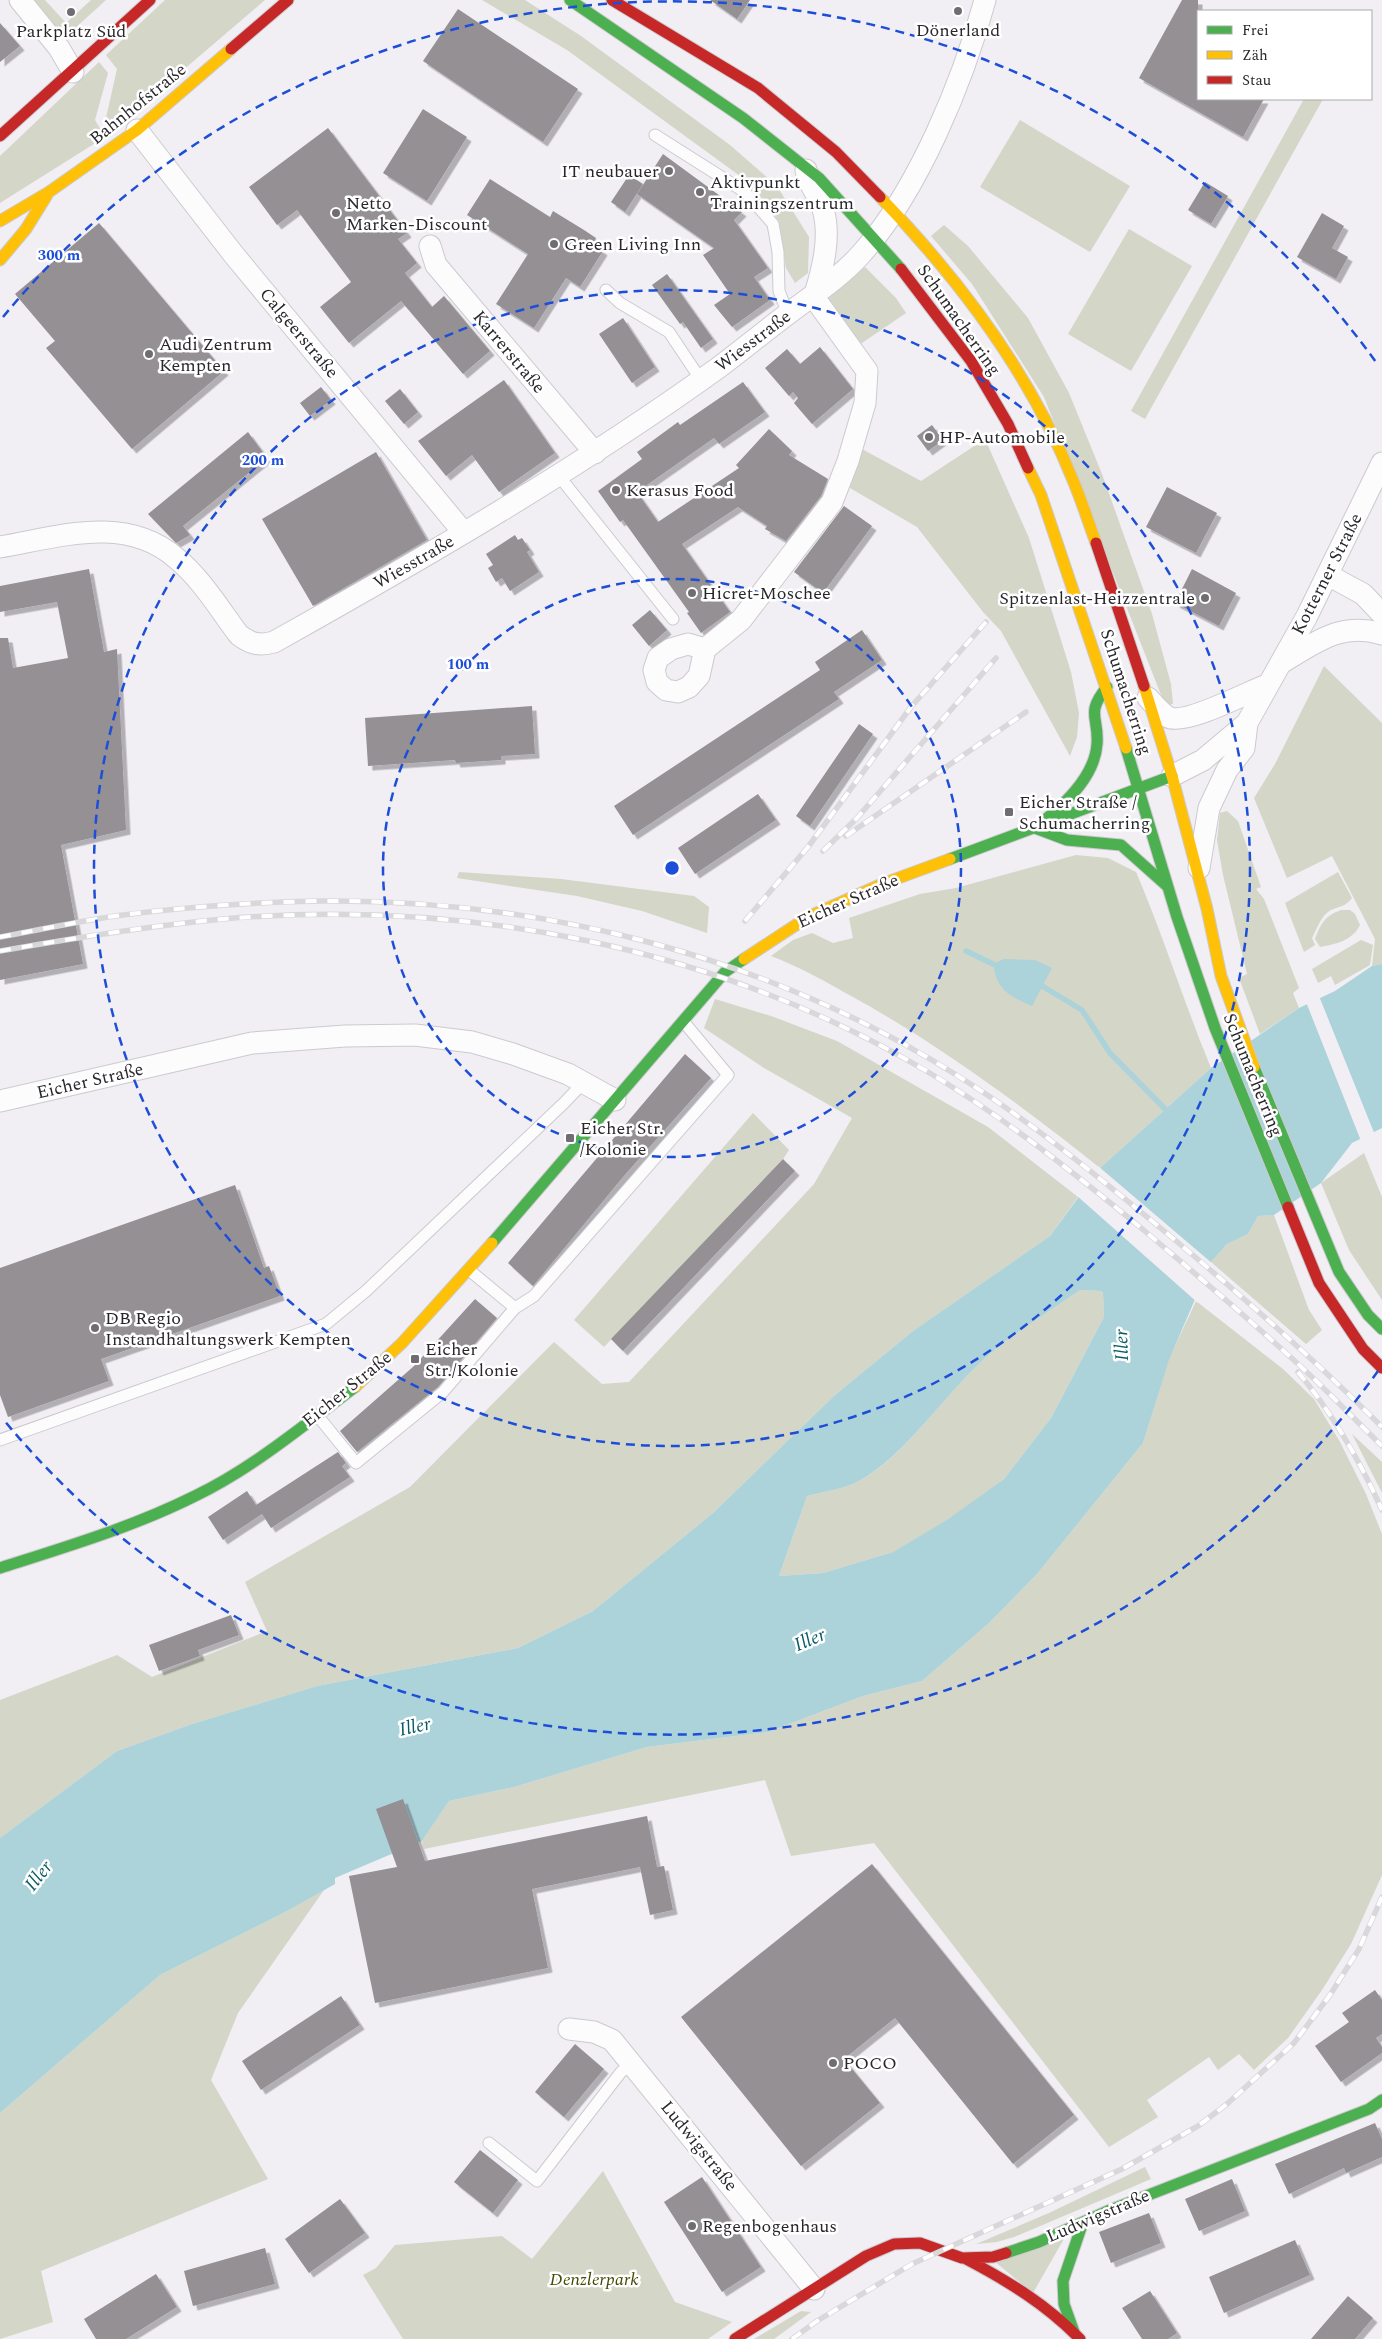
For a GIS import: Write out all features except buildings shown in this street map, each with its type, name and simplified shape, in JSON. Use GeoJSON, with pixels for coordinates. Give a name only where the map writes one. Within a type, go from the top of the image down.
{"type":"FeatureCollection","features":[{"type":"Feature","properties":{"kind":"main road"},"geometry":{"type":"LineString","coordinates":[[0,136],[73,72],[150,0]]}},
{"type":"Feature","properties":{"kind":"main road","name":"Bahnhofstraße"},"geometry":{"type":"LineString","coordinates":[[0,221],[49,192],[137,130],[288,0]]}},
{"type":"Feature","properties":{"kind":"main road","name":"Schumacherring"},"geometry":{"type":"LineString","coordinates":[[570,0],[743,118],[819,178],[874,239],[938,315],[971,362],[1008,424],[1041,495],[1107,687],[1167,886],[1215,1028],[1319,1283],[1363,1349],[1382,1368]]}},
{"type":"Feature","properties":{"kind":"main road","name":"Schumacherring"},"geometry":{"type":"LineString","coordinates":[[612,0],[758,88],[836,152],[922,241],[996,338],[1037,405],[1072,477],[1123,618],[1172,776],[1207,909],[1220,976],[1240,1033],[1335,1263],[1368,1315],[1382,1329]]}},
{"type":"Feature","properties":{"kind":"main road"},"geometry":{"type":"LineString","coordinates":[[0,260],[12,248],[37,214],[49,192]]}},
{"type":"Feature","properties":{"kind":"main road"},"geometry":{"type":"LineString","coordinates":[[1107,687],[1094,704],[1097,746],[1090,766],[1076,788],[1059,808],[1035,828],[1067,840],[1121,846],[1167,886]]}},
{"type":"Feature","properties":{"kind":"main road","name":"Kotterner Straße"},"geometry":{"type":"LineString","coordinates":[[1138,788],[1172,776]]}},
{"type":"Feature","properties":{"kind":"main road","name":"Eicher Straße"},"geometry":{"type":"LineString","coordinates":[[0,1568],[105,1534],[196,1496],[258,1458],[357,1386],[395,1349],[469,1270],[725,972],[780,933],[808,917],[914,871],[1035,828],[1138,788]]}},
{"type":"Feature","properties":{"kind":"main road","name":"Ludwigstraße"},"geometry":{"type":"LineString","coordinates":[[735,2339],[866,2256],[894,2244],[920,2243],[962,2258],[993,2258],[1039,2242],[1083,2222],[1369,2108],[1382,2100]]}},
{"type":"Feature","properties":{"kind":"main road"},"geometry":{"type":"LineString","coordinates":[[1077,2336],[1064,2304],[1063,2281],[1083,2222]]}},
{"type":"Feature","properties":{"kind":"main road"},"geometry":{"type":"LineString","coordinates":[[962,2258],[1004,2278],[1026,2293],[1077,2336]]}},
{"type":"Feature","properties":{"kind":"street"},"geometry":{"type":"LineString","coordinates":[[20,0],[59,48],[73,72]]}},
{"type":"Feature","properties":{"kind":"street","name":"Wiesstraße"},"geometry":{"type":"LineString","coordinates":[[0,547],[97,530],[132,535],[160,547],[176,557],[239,635],[248,642],[263,645],[298,629],[464,533],[595,453],[701,380],[814,295],[860,255],[874,239],[894,210],[915,174],[953,93],[975,35],[985,0]]}},
{"type":"Feature","properties":{"kind":"street","name":"Calgeerstraße"},"geometry":{"type":"LineString","coordinates":[[137,130],[234,255],[464,533]]}},
{"type":"Feature","properties":{"kind":"street"},"geometry":{"type":"LineString","coordinates":[[705,649],[741,620],[832,502],[848,461],[865,403],[867,371],[814,295],[821,274],[827,233],[823,209],[807,178],[806,168]]}},
{"type":"Feature","properties":{"kind":"street","name":"Karrerstraße"},"geometry":{"type":"LineString","coordinates":[[430,246],[436,265],[595,453]]}},
{"type":"Feature","properties":{"kind":"street","name":"Kotterner Straße"},"geometry":{"type":"LineString","coordinates":[[1172,776],[1203,760],[1247,723],[1328,575],[1382,463]]}},
{"type":"Feature","properties":{"kind":"street"},"geometry":{"type":"LineString","coordinates":[[1328,575],[1363,594],[1382,614]]}},
{"type":"Feature","properties":{"kind":"street"},"geometry":{"type":"LineString","coordinates":[[1281,663],[1333,633],[1358,629],[1382,634]]}},
{"type":"Feature","properties":{"kind":"street"},"geometry":{"type":"LineString","coordinates":[[1148,698],[1168,717],[1175,719],[1201,714],[1269,684]]}},
{"type":"Feature","properties":{"kind":"street","name":"Kotterner Straße"},"geometry":{"type":"LineString","coordinates":[[1198,873],[1208,808],[1227,770],[1244,748],[1247,723]]}},
{"type":"Feature","properties":{"kind":"street","name":"Eicher Straße"},"geometry":{"type":"LineString","coordinates":[[0,1101],[252,1043],[344,1036],[415,1035],[472,1042],[513,1054],[584,1082],[615,1100]]}},
{"type":"Feature","properties":{"kind":"street","name":"Ludwigstraße"},"geometry":{"type":"LineString","coordinates":[[569,2029],[594,2032],[612,2040],[814,2289]]}},
{"type":"Feature","properties":{"kind":"lane"},"geometry":{"type":"LineString","coordinates":[[655,135],[745,192],[773,224],[778,252],[779,291],[788,314]]}},
{"type":"Feature","properties":{"kind":"lane"},"geometry":{"type":"LineString","coordinates":[[606,290],[620,303],[669,332],[701,380]]}},
{"type":"Feature","properties":{"kind":"lane"},"geometry":{"type":"LineString","coordinates":[[559,476],[673,619]]}},
{"type":"Feature","properties":{"kind":"lane"},"geometry":{"type":"LineString","coordinates":[[317,1415],[356,1463],[442,1392],[516,1308],[534,1296],[728,1076],[682,1020]]}},
{"type":"Feature","properties":{"kind":"lane"},"geometry":{"type":"LineString","coordinates":[[0,1440],[326,1324],[366,1291],[584,1082]]}},
{"type":"Feature","properties":{"kind":"lane"},"geometry":{"type":"LineString","coordinates":[[469,1270],[516,1308]]}},
{"type":"Feature","properties":{"kind":"lane"},"geometry":{"type":"LineString","coordinates":[[489,2143],[537,2181],[621,2072],[632,2064]]}},
{"type":"Feature","properties":{"kind":"green space"},"geometry":{"type":"Polygon","coordinates":[[[29,0],[45,0],[66,23],[91,0],[106,0],[62,40],[29,0]]]}},
{"type":"Feature","properties":{"kind":"green space"},"geometry":{"type":"Polygon","coordinates":[[[165,0],[265,0],[113,130],[106,118],[117,69],[106,55],[165,0]]]}},
{"type":"Feature","properties":{"kind":"green space"},"geometry":{"type":"Polygon","coordinates":[[[482,0],[525,0],[581,36],[730,145],[777,186],[809,237],[808,273],[795,283],[786,268],[779,221],[751,184],[567,50],[482,0]]]}},
{"type":"Feature","properties":{"kind":"green space"},"geometry":{"type":"Polygon","coordinates":[[[99,62],[108,73],[95,120],[105,137],[0,203],[0,156],[99,62]]]}},
{"type":"Feature","properties":{"kind":"green space"},"geometry":{"type":"Polygon","coordinates":[[[1303,100],[1322,100],[1145,419],[1131,411],[1303,100]]]}},
{"type":"Feature","properties":{"kind":"green space"},"geometry":{"type":"Polygon","coordinates":[[[1020,120],[1130,186],[1090,252],[980,187],[1020,120]]]}},
{"type":"Feature","properties":{"kind":"green space"},"geometry":{"type":"Polygon","coordinates":[[[944,225],[968,246],[1028,318],[1069,393],[1102,474],[1152,614],[1171,684],[1173,704],[1165,705],[1044,397],[972,284],[931,236],[944,225]]]}},
{"type":"Feature","properties":{"kind":"green space"},"geometry":{"type":"Polygon","coordinates":[[[1129,229],[1192,266],[1131,371],[1068,334],[1129,229]]]}},
{"type":"Feature","properties":{"kind":"green space"},"geometry":{"type":"Polygon","coordinates":[[[865,267],[896,298],[906,313],[859,345],[824,302],[865,267]]]}},
{"type":"Feature","properties":{"kind":"green space"},"geometry":{"type":"Polygon","coordinates":[[[985,439],[1029,538],[1071,672],[1079,713],[1077,737],[1070,756],[1001,631],[983,612],[917,527],[850,488],[860,448],[921,481],[985,439]]]}},
{"type":"Feature","properties":{"kind":"green space"},"geometry":{"type":"Polygon","coordinates":[[[1324,666],[1382,723],[1382,964],[1372,966],[1375,939],[1332,856],[1287,878],[1254,798],[1275,764],[1324,666]]]}},
{"type":"Feature","properties":{"kind":"green space"},"geometry":{"type":"Polygon","coordinates":[[[1227,811],[1238,821],[1261,887],[1256,889],[1264,899],[1299,988],[1293,993],[1299,1008],[1260,1034],[1239,978],[1247,974],[1223,875],[1217,840],[1220,813],[1227,811]]]}},
{"type":"Feature","properties":{"kind":"green space"},"geometry":{"type":"Polygon","coordinates":[[[1076,855],[1108,858],[1136,872],[1211,1068],[1100,1168],[1011,1099],[917,1035],[823,980],[771,956],[793,940],[812,933],[833,943],[853,938],[849,918],[920,894],[956,888],[1076,855]]]}},
{"type":"Feature","properties":{"kind":"green space"},"geometry":{"type":"Polygon","coordinates":[[[459,872],[561,879],[694,896],[709,907],[707,933],[642,911],[577,896],[457,878],[459,872]]]}},
{"type":"Feature","properties":{"kind":"green space"},"geometry":{"type":"Polygon","coordinates":[[[1338,872],[1352,898],[1345,905],[1331,910],[1325,915],[1312,938],[1315,945],[1304,952],[1285,903],[1338,872]]]}},
{"type":"Feature","properties":{"kind":"green space"},"geometry":{"type":"Polygon","coordinates":[[[1341,910],[1350,910],[1355,914],[1360,925],[1353,935],[1348,938],[1338,943],[1320,947],[1315,939],[1322,924],[1331,915],[1341,910]]]}},
{"type":"Feature","properties":{"kind":"green space"},"geometry":{"type":"Polygon","coordinates":[[[1361,940],[1373,945],[1370,965],[1335,985],[1331,976],[1318,983],[1312,969],[1361,940]]]}},
{"type":"Feature","properties":{"kind":"green space"},"geometry":{"type":"Polygon","coordinates":[[[715,999],[771,1016],[837,1041],[988,1127],[1078,1197],[1050,1236],[913,1331],[835,1395],[713,1513],[593,1611],[518,1648],[317,1686],[192,1724],[117,1751],[0,1838],[0,1700],[117,1655],[152,1677],[267,1631],[245,1582],[410,1487],[554,1342],[602,1384],[629,1382],[814,1184],[852,1118],[764,1068],[704,1028],[715,999]]]}},
{"type":"Feature","properties":{"kind":"green space"},"geometry":{"type":"Polygon","coordinates":[[[753,1113],[789,1150],[783,1159],[604,1347],[574,1320],[753,1113]]]}},
{"type":"Feature","properties":{"kind":"green space"},"geometry":{"type":"Polygon","coordinates":[[[1364,1153],[1382,1197],[1382,1300],[1349,1250],[1321,1183],[1364,1153]]]}},
{"type":"Feature","properties":{"kind":"green space"},"geometry":{"type":"Polygon","coordinates":[[[1274,1215],[1309,1310],[1322,1330],[1306,1344],[1211,1262],[1227,1244],[1248,1234],[1258,1216],[1274,1215]]]}},
{"type":"Feature","properties":{"kind":"green space"},"geometry":{"type":"Polygon","coordinates":[[[1080,1290],[1101,1291],[1103,1293],[1104,1317],[1051,1418],[1004,1479],[947,1521],[893,1552],[823,1573],[779,1576],[807,1496],[853,1484],[876,1470],[909,1441],[984,1359],[1080,1290]]]}},
{"type":"Feature","properties":{"kind":"green space"},"geometry":{"type":"Polygon","coordinates":[[[1196,1301],[1283,1369],[1314,1399],[1340,1442],[1366,1494],[1382,1534],[1382,1875],[1351,1944],[1322,1990],[1288,2038],[1254,2070],[1239,2054],[1218,2070],[1209,2057],[1147,2100],[1158,2117],[1109,2147],[874,1843],[791,1856],[765,1780],[424,1849],[422,1841],[449,1801],[514,1787],[647,1747],[768,1732],[863,1696],[922,1681],[988,1624],[1037,1574],[1143,1443],[1169,1359],[1196,1301]]]}},
{"type":"Feature","properties":{"kind":"green space"},"geometry":{"type":"Polygon","coordinates":[[[1352,1434],[1382,1462],[1382,1493],[1352,1434]]]}},
{"type":"Feature","properties":{"kind":"green space"},"geometry":{"type":"Polygon","coordinates":[[[324,1890],[238,2013],[211,2080],[268,2179],[41,2271],[53,2322],[0,2339],[0,2113],[160,1975],[289,1910],[324,1890]]]}},
{"type":"Feature","properties":{"kind":"green space"},"geometry":{"type":"Polygon","coordinates":[[[1145,2167],[1151,2179],[1014,2237],[997,2242],[976,2244],[1049,2213],[1145,2167]]]}},
{"type":"Feature","properties":{"kind":"green space","name":"Denzlerpark"},"geometry":{"type":"Polygon","coordinates":[[[603,2171],[675,2302],[732,2322],[708,2339],[403,2339],[363,2275],[376,2268],[395,2245],[502,2236],[532,2259],[603,2171]]]}},
{"type":"Feature","properties":{"kind":"green space"},"geometry":{"type":"Polygon","coordinates":[[[1065,2237],[1033,2293],[994,2261],[1065,2237]]]}},
{"type":"Feature","properties":{"kind":"green space"},"geometry":{"type":"Polygon","coordinates":[[[801,2311],[811,2312],[774,2339],[754,2339],[801,2311]]]}},
{"type":"Feature","properties":{"kind":"water"},"geometry":{"type":"Polygon","coordinates":[[[1004,959],[1035,960],[1052,968],[1032,1006],[1017,999],[1001,986],[993,964],[1004,959]]]}},
{"type":"Feature","properties":{"kind":"water","name":"Iller"},"geometry":{"type":"Polygon","coordinates":[[[1382,964],[1382,1128],[1352,1143],[1321,1183],[1274,1215],[1258,1216],[1248,1234],[1227,1244],[1211,1262],[1169,1360],[1143,1443],[1037,1574],[988,1624],[922,1681],[863,1696],[768,1732],[647,1747],[514,1787],[449,1801],[422,1841],[335,1878],[335,1884],[289,1910],[160,1975],[0,2113],[0,1838],[117,1751],[192,1724],[317,1686],[518,1648],[593,1611],[713,1513],[835,1395],[913,1331],[1050,1236],[1100,1168],[1211,1068],[1299,1008],[1335,991],[1372,966],[1382,964]],[[1080,1290],[995,1350],[969,1374],[908,1441],[876,1470],[853,1484],[807,1496],[779,1576],[823,1573],[893,1552],[947,1520],[1004,1479],[1051,1418],[1104,1317],[1103,1293],[1101,1291],[1080,1290]]]}},
{"type":"Feature","properties":{"kind":"pier"},"geometry":{"type":"Polygon","coordinates":[[[1319,996],[1375,1135],[1361,1141],[1306,1002],[1319,996]]]}},
{"type":"Feature","properties":{"kind":"pier"},"geometry":{"type":"Polygon","coordinates":[[[1098,1166],[1213,1264],[1198,1303],[1076,1195],[1098,1166]]]}},
{"type":"Feature","properties":{"kind":"waterway"},"geometry":{"type":"LineString","coordinates":[[966,951],[993,964]]}},
{"type":"Feature","properties":{"kind":"waterway"},"geometry":{"type":"LineString","coordinates":[[1042,986],[1082,1010],[1110,1053],[1170,1114]]}},
{"type":"Feature","properties":{"kind":"railway"},"geometry":{"type":"LineString","coordinates":[[745,921],[808,847],[911,707],[986,622]]}},
{"type":"Feature","properties":{"kind":"railway"},"geometry":{"type":"LineString","coordinates":[[823,851],[857,818],[996,658]]}},
{"type":"Feature","properties":{"kind":"railway"},"geometry":{"type":"LineString","coordinates":[[846,836],[1026,712]]}},
{"type":"Feature","properties":{"kind":"railway"},"geometry":{"type":"LineString","coordinates":[[0,937],[115,916],[193,908],[323,901],[406,903],[490,911],[572,924],[654,944],[733,968],[811,999],[886,1035],[958,1076],[1040,1132],[1092,1172],[1251,1305],[1304,1352],[1382,1427]]}},
{"type":"Feature","properties":{"kind":"railway"},"geometry":{"type":"LineString","coordinates":[[0,951],[111,933],[223,919],[315,914],[408,917],[500,926],[591,941],[680,964],[768,994],[852,1031],[933,1075],[1016,1130],[1146,1232],[1235,1307],[1311,1376],[1382,1446]]}},
{"type":"Feature","properties":{"kind":"railway"},"geometry":{"type":"LineString","coordinates":[[1298,1372],[1323,1404],[1345,1438],[1382,1510]]}},
{"type":"Feature","properties":{"kind":"railway"},"geometry":{"type":"LineString","coordinates":[[792,2339],[817,2321],[912,2264],[1122,2169],[1198,2126],[1227,2104],[1294,2043],[1330,1995],[1359,1949],[1382,1897]]}},
{"type":"Feature","properties":{"kind":"traffic: fast"},"geometry":{"type":"LineString","coordinates":[[570,0],[743,118],[819,178],[901,269]]}},
{"type":"Feature","properties":{"kind":"traffic: fast"},"geometry":{"type":"LineString","coordinates":[[1046,819],[1071,796],[1086,777],[1095,755],[1097,744],[1096,703],[1107,687]]}},
{"type":"Feature","properties":{"kind":"traffic: fast"},"geometry":{"type":"LineString","coordinates":[[1126,748],[1177,917],[1215,1028],[1288,1207]]}},
{"type":"Feature","properties":{"kind":"traffic: fast"},"geometry":{"type":"LineString","coordinates":[[950,859],[1172,776]]}},
{"type":"Feature","properties":{"kind":"traffic: fast"},"geometry":{"type":"LineString","coordinates":[[1035,828],[1067,840],[1121,845],[1167,886]]}},
{"type":"Feature","properties":{"kind":"traffic: fast"},"geometry":{"type":"LineString","coordinates":[[492,1243],[725,972],[744,959]]}},
{"type":"Feature","properties":{"kind":"traffic: fast"},"geometry":{"type":"LineString","coordinates":[[1254,1067],[1339,1272],[1368,1315],[1382,1329]]}},
{"type":"Feature","properties":{"kind":"traffic: fast"},"geometry":{"type":"LineString","coordinates":[[0,1568],[123,1527],[195,1496],[258,1459],[355,1387]]}},
{"type":"Feature","properties":{"kind":"traffic: fast"},"geometry":{"type":"LineString","coordinates":[[1006,2253],[1039,2242],[1110,2210],[1369,2109],[1382,2100]]}},
{"type":"Feature","properties":{"kind":"traffic: fast"},"geometry":{"type":"LineString","coordinates":[[1074,2332],[1064,2304],[1063,2281],[1083,2222]]}},
{"type":"Feature","properties":{"kind":"traffic: slow"},"geometry":{"type":"LineString","coordinates":[[0,221],[49,192],[137,130],[231,49]]}},
{"type":"Feature","properties":{"kind":"traffic: slow"},"geometry":{"type":"LineString","coordinates":[[0,260],[26,229],[47,195]]}},
{"type":"Feature","properties":{"kind":"traffic: slow"},"geometry":{"type":"LineString","coordinates":[[880,197],[937,260],[990,328],[1013,364],[1055,439],[1096,543]]}},
{"type":"Feature","properties":{"kind":"traffic: slow"},"geometry":{"type":"LineString","coordinates":[[1028,468],[1041,495],[1126,748]]}},
{"type":"Feature","properties":{"kind":"traffic: slow"},"geometry":{"type":"LineString","coordinates":[[1144,686],[1172,776],[1207,909],[1221,976],[1254,1067]]}},
{"type":"Feature","properties":{"kind":"traffic: slow"},"geometry":{"type":"LineString","coordinates":[[744,959],[808,917],[882,884],[950,859]]}},
{"type":"Feature","properties":{"kind":"traffic: slow"},"geometry":{"type":"LineString","coordinates":[[355,1387],[402,1343],[492,1243]]}},
{"type":"Feature","properties":{"kind":"traffic: jam"},"geometry":{"type":"LineString","coordinates":[[0,136],[150,0]]}},
{"type":"Feature","properties":{"kind":"traffic: jam"},"geometry":{"type":"LineString","coordinates":[[231,49],[288,0]]}},
{"type":"Feature","properties":{"kind":"traffic: jam"},"geometry":{"type":"LineString","coordinates":[[612,0],[758,88],[836,152],[880,197]]}},
{"type":"Feature","properties":{"kind":"traffic: jam"},"geometry":{"type":"LineString","coordinates":[[901,269],[971,361],[1008,424],[1028,468]]}},
{"type":"Feature","properties":{"kind":"traffic: jam"},"geometry":{"type":"LineString","coordinates":[[1096,543],[1144,686]]}},
{"type":"Feature","properties":{"kind":"traffic: jam"},"geometry":{"type":"LineString","coordinates":[[1288,1207],[1319,1283],[1363,1349],[1382,1368]]}},
{"type":"Feature","properties":{"kind":"traffic: jam"},"geometry":{"type":"LineString","coordinates":[[735,2339],[866,2256],[894,2244],[920,2243],[962,2258],[993,2257],[1006,2253]]}},
{"type":"Feature","properties":{"kind":"traffic: jam"},"geometry":{"type":"LineString","coordinates":[[966,2259],[1026,2294],[1054,2315],[1080,2339]]}},
{"type":"Feature","properties":{"kind":"place","name":"Dönerland"},"geometry":{"type":"Point","coordinates":[958,11]}},
{"type":"Feature","properties":{"kind":"place","name":"Parkplatz Süd"},"geometry":{"type":"Point","coordinates":[71,12]}},
{"type":"Feature","properties":{"kind":"place","name":"IT neubauer"},"geometry":{"type":"Point","coordinates":[669,171]}},
{"type":"Feature","properties":{"kind":"place","name":"Aktivpunkt Trainingszentrum"},"geometry":{"type":"Point","coordinates":[700,192]}},
{"type":"Feature","properties":{"kind":"place","name":"Netto Marken-Discount"},"geometry":{"type":"Point","coordinates":[336,213]}},
{"type":"Feature","properties":{"kind":"place","name":"Green Living Inn"},"geometry":{"type":"Point","coordinates":[554,244]}},
{"type":"Feature","properties":{"kind":"place","name":"Audi Zentrum Kempten"},"geometry":{"type":"Point","coordinates":[149,354]}},
{"type":"Feature","properties":{"kind":"place","name":"HP-Automobile"},"geometry":{"type":"Point","coordinates":[929,437]}},
{"type":"Feature","properties":{"kind":"place","name":"Kerasus Food"},"geometry":{"type":"Point","coordinates":[616,490]}},
{"type":"Feature","properties":{"kind":"place","name":"Hicret-Moschee"},"geometry":{"type":"Point","coordinates":[692,593]}},
{"type":"Feature","properties":{"kind":"place","name":"Spitzenlast-Heizzentrale"},"geometry":{"type":"Point","coordinates":[1205,598]}},
{"type":"Feature","properties":{"kind":"place","name":"Eicher Straße / Schumacherring"},"geometry":{"type":"Point","coordinates":[1009,812]}},
{"type":"Feature","properties":{"kind":"place","name":"Eicher Str. /Kolonie"},"geometry":{"type":"Point","coordinates":[570,1138]}},
{"type":"Feature","properties":{"kind":"place","name":"DB Regio Instandhaltungswerk Kempten"},"geometry":{"type":"Point","coordinates":[95,1328]}},
{"type":"Feature","properties":{"kind":"place","name":"Eicher Str./Kolonie"},"geometry":{"type":"Point","coordinates":[415,1359]}},
{"type":"Feature","properties":{"kind":"place","name":"POCO"},"geometry":{"type":"Point","coordinates":[833,2063]}},
{"type":"Feature","properties":{"kind":"place","name":"Regenbogenhaus"},"geometry":{"type":"Point","coordinates":[692,2226]}}]}
